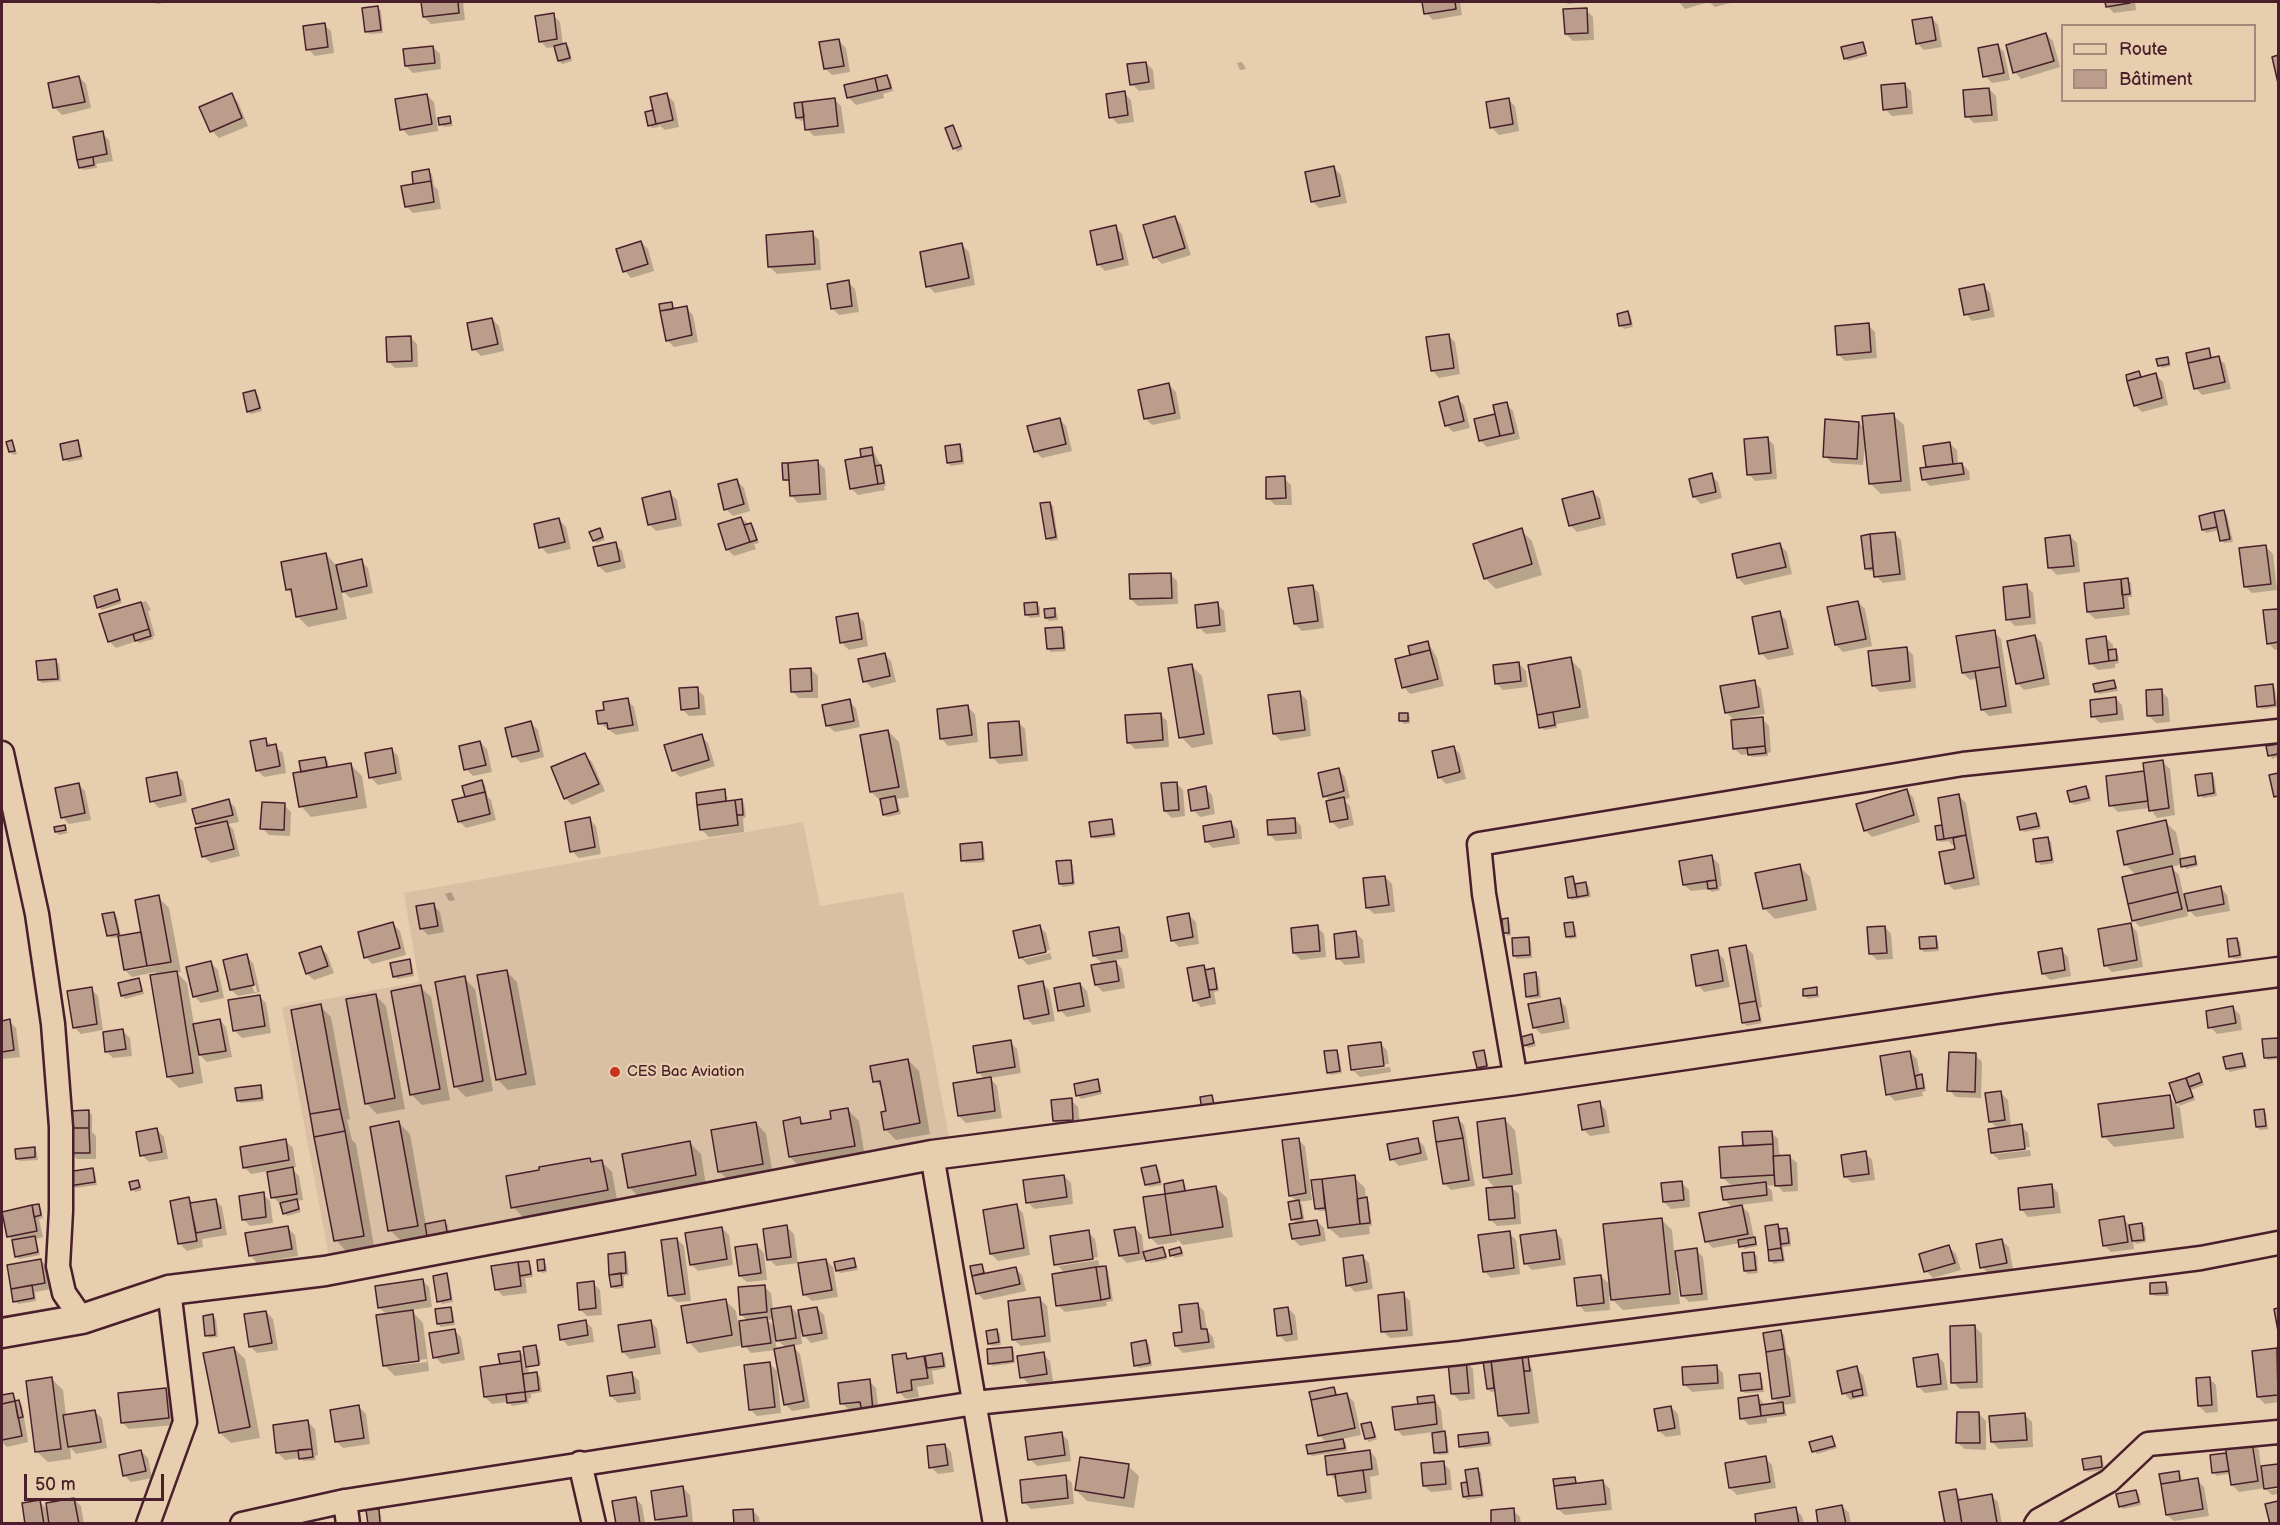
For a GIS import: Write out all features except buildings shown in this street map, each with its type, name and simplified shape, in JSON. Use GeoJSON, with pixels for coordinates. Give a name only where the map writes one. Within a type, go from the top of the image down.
{"type":"FeatureCollection","features":[{"type":"Feature","properties":{"kind":"street"},"geometry":{"type":"LineString","coordinates":[[1516,1080],[1484,894],[1479,844],[1963,764],[2278,731]]}},
{"type":"Feature","properties":{"kind":"street"},"geometry":{"type":"LineString","coordinates":[[2,753],[38,914],[54,1024],[62,1127],[58,1266],[64,1293],[82,1319]]}},
{"type":"Feature","properties":{"kind":"street"},"geometry":{"type":"LineString","coordinates":[[2,1332],[82,1319],[169,1290],[325,1271],[932,1155],[1516,1080],[1997,1009],[2278,972]]}},
{"type":"Feature","properties":{"kind":"street"},"geometry":{"type":"LineString","coordinates":[[932,1155],[995,1524]]}},
{"type":"Feature","properties":{"kind":"street"},"geometry":{"type":"LineString","coordinates":[[242,1524],[345,1501],[975,1403],[1460,1353],[2201,1258],[2278,1243]]}},
{"type":"Feature","properties":{"kind":"street"},"geometry":{"type":"LineString","coordinates":[[148,1524],[185,1422],[169,1290]]}},
{"type":"Feature","properties":{"kind":"street"},"geometry":{"type":"LineString","coordinates":[[2036,1524],[2039,1520],[2109,1481],[2148,1444],[2278,1432]]}},
{"type":"Feature","properties":{"kind":"street"},"geometry":{"type":"LineString","coordinates":[[580,1463],[594,1524]]}},
{"type":"Feature","properties":{"kind":"street"},"geometry":{"type":"LineString","coordinates":[[345,1501],[348,1524]]}},
{"type":"Feature","properties":{"kind":"shaded area","name":"CES Bac Aviation"},"geometry":{"type":"Polygon","coordinates":[[[803,822],[820,906],[903,892],[949,1137],[330,1261],[282,1007],[419,982],[404,893],[803,822]]]}},
{"type":"Feature","properties":{"kind":"place","name":"CES Bac Aviation"},"geometry":{"type":"Point","coordinates":[615,1072]}}]}
